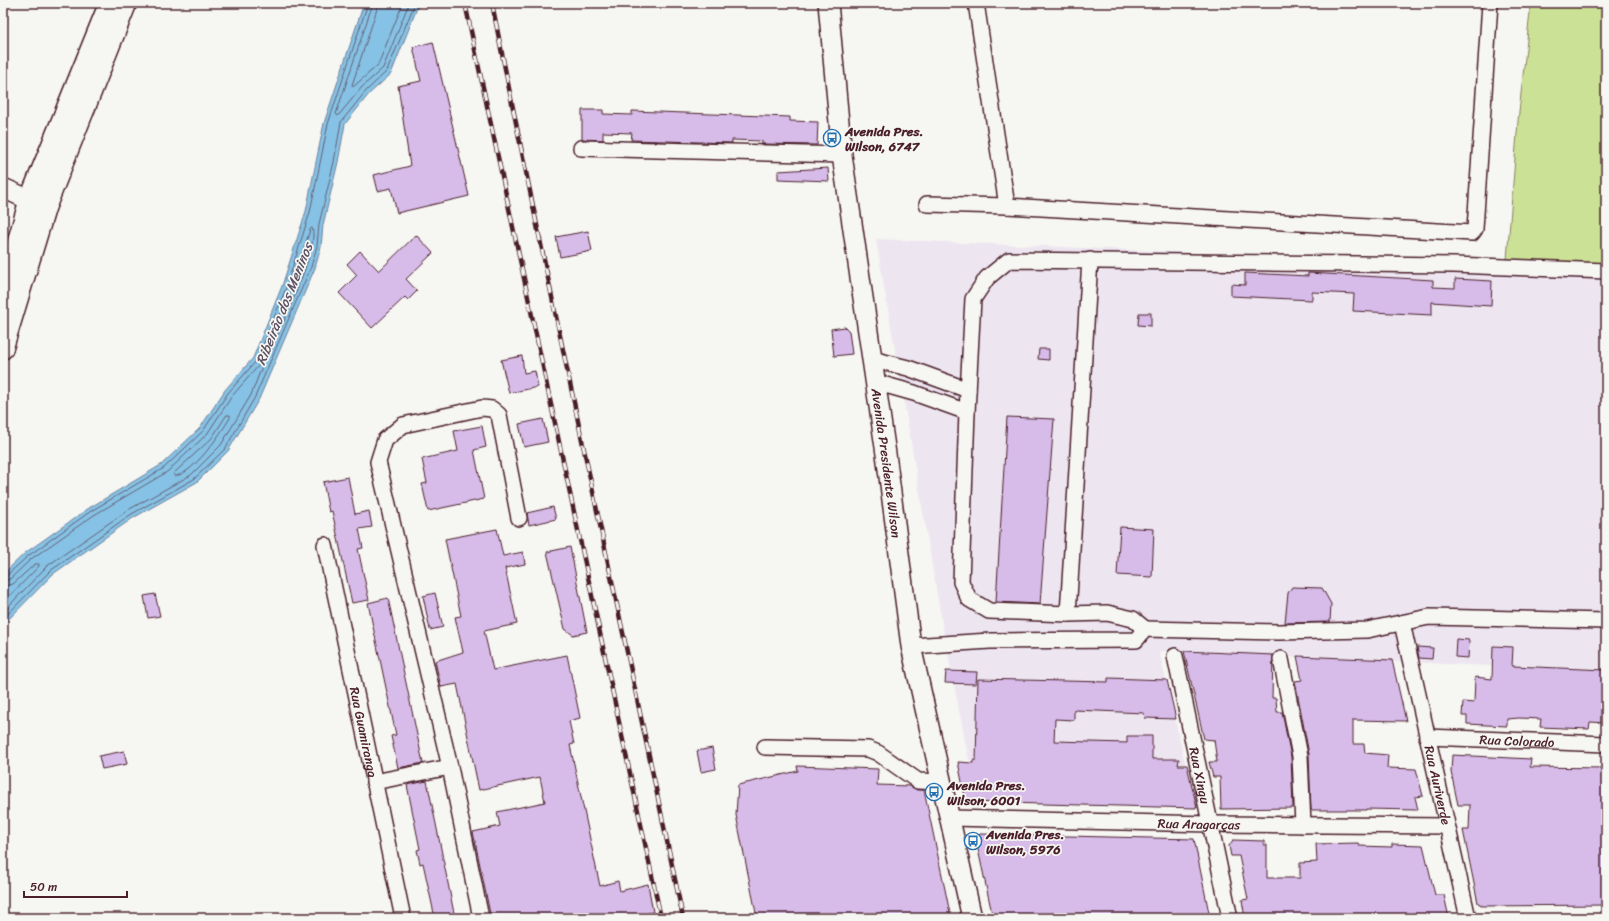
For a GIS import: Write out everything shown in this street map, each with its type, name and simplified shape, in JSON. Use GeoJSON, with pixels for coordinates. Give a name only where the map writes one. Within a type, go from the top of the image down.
{"type":"FeatureCollection","features":[{"type":"Feature","properties":{"kind":"main road"},"geometry":{"type":"LineString","coordinates":[[3,348],[38,204],[109,3]]}},
{"type":"Feature","properties":{"kind":"main road"},"geometry":{"type":"LineString","coordinates":[[3,292],[38,204],[127,3]]}},
{"type":"Feature","properties":{"kind":"main road","name":"Avenida Presidente Wilson"},"geometry":{"type":"LineString","coordinates":[[828,3],[842,155],[886,454],[911,646],[943,782],[972,918]]}},
{"type":"Feature","properties":{"kind":"main road"},"geometry":{"type":"LineString","coordinates":[[3,188],[38,204]]}},
{"type":"Feature","properties":{"kind":"street"},"geometry":{"type":"LineString","coordinates":[[976,3],[1007,206]]}},
{"type":"Feature","properties":{"kind":"street"},"geometry":{"type":"LineString","coordinates":[[927,204],[1007,206],[1472,233],[1475,229],[1490,3]]}},
{"type":"Feature","properties":{"kind":"street"},"geometry":{"type":"LineString","coordinates":[[581,148],[842,155]]}},
{"type":"Feature","properties":{"kind":"street"},"geometry":{"type":"LineString","coordinates":[[1606,271],[1454,265],[1009,260],[987,278],[973,299],[967,412],[961,582],[969,599],[989,611],[1068,614],[1107,613],[1133,619],[1145,629],[1279,632],[1367,630],[1429,617],[1606,621]]}},
{"type":"Feature","properties":{"kind":"street"},"geometry":{"type":"LineString","coordinates":[[1068,614],[1090,260]]}},
{"type":"Feature","properties":{"kind":"street"},"geometry":{"type":"LineString","coordinates":[[872,359],[908,368],[968,390]]}},
{"type":"Feature","properties":{"kind":"street"},"geometry":{"type":"LineString","coordinates":[[875,382],[914,393],[967,412]]}},
{"type":"Feature","properties":{"kind":"street"},"geometry":{"type":"LineString","coordinates":[[480,918],[450,767],[378,462],[385,440],[403,425],[482,408],[492,410],[499,415],[519,518]]}},
{"type":"Feature","properties":{"kind":"street","name":"Rua Guamiranga"},"geometry":{"type":"LineString","coordinates":[[325,545],[403,918]]}},
{"type":"Feature","properties":{"kind":"street","name":"Rua Auriverde"},"geometry":{"type":"LineString","coordinates":[[1402,622],[1468,918]]}},
{"type":"Feature","properties":{"kind":"street"},"geometry":{"type":"LineString","coordinates":[[911,646],[990,642],[1136,640],[1145,629]]}},
{"type":"Feature","properties":{"kind":"street","name":"Rua Xingu"},"geometry":{"type":"LineString","coordinates":[[1175,656],[1230,918]]}},
{"type":"Feature","properties":{"kind":"street"},"geometry":{"type":"LineString","coordinates":[[1281,659],[1300,756],[1303,825]]}},
{"type":"Feature","properties":{"kind":"street","name":"Rua Colorado"},"geometry":{"type":"LineString","coordinates":[[1427,737],[1606,744]]}},
{"type":"Feature","properties":{"kind":"street"},"geometry":{"type":"LineString","coordinates":[[765,747],[868,749],[878,753],[918,781],[943,782]]}},
{"type":"Feature","properties":{"kind":"street"},"geometry":{"type":"LineString","coordinates":[[374,782],[450,767]]}},
{"type":"Feature","properties":{"kind":"street","name":"Rua Aragarças"},"geometry":{"type":"LineString","coordinates":[[951,818],[1211,824],[1447,826]]}},
{"type":"Feature","properties":{"kind":"shaded area"},"geometry":{"type":"Polygon","coordinates":[[[876,239],[1497,266],[1507,259],[1606,269],[1606,671],[1159,651],[1186,767],[969,760],[944,634],[876,239]]]}},
{"type":"Feature","properties":{"kind":"green space"},"geometry":{"type":"Polygon","coordinates":[[[1531,3],[1606,3],[1606,269],[1507,259],[1518,121],[1531,3]]]}},
{"type":"Feature","properties":{"kind":"water","name":"Ribeirão dos Meninos"},"geometry":{"type":"Polygon","coordinates":[[[364,3],[419,3],[391,74],[369,94],[345,124],[338,162],[323,225],[321,247],[315,268],[259,399],[228,451],[197,482],[133,518],[53,574],[3,625],[3,574],[25,553],[89,508],[161,465],[200,428],[225,390],[253,358],[282,286],[306,211],[324,123],[364,3]]]}},
{"type":"Feature","properties":{"kind":"building"},"geometry":{"type":"Polygon","coordinates":[[[433,42],[469,196],[397,213],[391,188],[378,191],[374,175],[410,166],[398,86],[421,81],[413,47],[433,42]]]}},
{"type":"Feature","properties":{"kind":"building"},"geometry":{"type":"Polygon","coordinates":[[[582,110],[603,110],[603,114],[632,115],[632,111],[790,117],[790,121],[818,122],[817,145],[762,144],[762,141],[732,140],[732,143],[631,140],[632,133],[603,132],[603,140],[582,139],[582,110]]]}},
{"type":"Feature","properties":{"kind":"building"},"geometry":{"type":"Polygon","coordinates":[[[828,168],[829,181],[778,179],[778,171],[828,168]]]}},
{"type":"Feature","properties":{"kind":"building"},"geometry":{"type":"Polygon","coordinates":[[[588,231],[592,251],[560,257],[556,237],[588,231]]]}},
{"type":"Feature","properties":{"kind":"building"},"geometry":{"type":"Polygon","coordinates":[[[416,235],[433,253],[406,279],[417,291],[408,300],[405,297],[372,328],[339,293],[357,275],[347,264],[360,251],[379,271],[416,235]]]}},
{"type":"Feature","properties":{"kind":"building"},"geometry":{"type":"Polygon","coordinates":[[[1245,273],[1308,276],[1308,273],[1433,280],[1433,287],[1455,288],[1455,279],[1492,281],[1491,306],[1432,302],[1432,315],[1353,311],[1354,294],[1312,292],[1312,300],[1231,296],[1231,284],[1245,285],[1245,273]]]}},
{"type":"Feature","properties":{"kind":"building"},"geometry":{"type":"Polygon","coordinates":[[[1139,313],[1151,313],[1151,326],[1138,325],[1139,313]]]}},
{"type":"Feature","properties":{"kind":"building"},"geometry":{"type":"Polygon","coordinates":[[[845,327],[849,331],[852,354],[834,356],[831,329],[845,327]]]}},
{"type":"Feature","properties":{"kind":"building"},"geometry":{"type":"Polygon","coordinates":[[[1039,349],[1049,349],[1049,360],[1038,359],[1039,349]]]}},
{"type":"Feature","properties":{"kind":"building"},"geometry":{"type":"Polygon","coordinates":[[[522,356],[524,373],[535,371],[538,387],[509,393],[501,360],[522,356]]]}},
{"type":"Feature","properties":{"kind":"building"},"geometry":{"type":"Polygon","coordinates":[[[1007,417],[1054,419],[1040,604],[996,602],[1007,417]]]}},
{"type":"Feature","properties":{"kind":"building"},"geometry":{"type":"Polygon","coordinates":[[[543,419],[548,442],[524,447],[519,424],[543,419]]]}},
{"type":"Feature","properties":{"kind":"building"},"geometry":{"type":"Polygon","coordinates":[[[482,426],[486,447],[474,450],[484,499],[428,511],[422,484],[427,483],[422,459],[458,451],[454,431],[482,426]]]}},
{"type":"Feature","properties":{"kind":"building"},"geometry":{"type":"Polygon","coordinates":[[[348,477],[355,514],[369,511],[372,527],[359,529],[363,548],[358,549],[369,600],[352,603],[332,511],[329,512],[323,482],[348,477]]]}},
{"type":"Feature","properties":{"kind":"building"},"geometry":{"type":"Polygon","coordinates":[[[553,507],[556,519],[529,525],[527,513],[553,507]]]}},
{"type":"Feature","properties":{"kind":"building"},"geometry":{"type":"Polygon","coordinates":[[[1120,527],[1154,529],[1152,577],[1117,575],[1120,527]]]}},
{"type":"Feature","properties":{"kind":"building"},"geometry":{"type":"Polygon","coordinates":[[[497,529],[503,556],[523,552],[525,564],[505,568],[517,624],[484,631],[493,670],[567,655],[580,718],[569,721],[574,744],[570,745],[600,886],[618,881],[620,891],[648,884],[653,912],[627,918],[491,918],[473,832],[500,826],[497,812],[545,802],[540,777],[479,790],[457,684],[441,687],[435,661],[463,652],[455,617],[461,616],[445,539],[497,529]]]}},
{"type":"Feature","properties":{"kind":"building"},"geometry":{"type":"Polygon","coordinates":[[[570,547],[587,632],[573,635],[565,629],[547,552],[570,547]]]}},
{"type":"Feature","properties":{"kind":"building"},"geometry":{"type":"Polygon","coordinates":[[[1292,587],[1322,588],[1331,604],[1330,622],[1285,623],[1288,593],[1292,587]]]}},
{"type":"Feature","properties":{"kind":"building"},"geometry":{"type":"Polygon","coordinates":[[[435,593],[443,627],[430,630],[423,596],[435,593]]]}},
{"type":"Feature","properties":{"kind":"building"},"geometry":{"type":"Polygon","coordinates":[[[155,594],[160,616],[148,618],[144,596],[155,594]]]}},
{"type":"Feature","properties":{"kind":"building"},"geometry":{"type":"Polygon","coordinates":[[[388,598],[423,763],[398,768],[391,736],[396,735],[368,603],[388,598]]]}},
{"type":"Feature","properties":{"kind":"building"},"geometry":{"type":"Polygon","coordinates":[[[1456,639],[1469,640],[1468,658],[1455,657],[1456,639]]]}},
{"type":"Feature","properties":{"kind":"building"},"geometry":{"type":"Polygon","coordinates":[[[1493,646],[1513,647],[1512,666],[1606,670],[1606,723],[1590,722],[1589,729],[1540,727],[1541,719],[1519,718],[1507,719],[1507,726],[1467,724],[1467,716],[1462,716],[1463,702],[1474,703],[1475,677],[1492,679],[1493,646]]]}},
{"type":"Feature","properties":{"kind":"building"},"geometry":{"type":"Polygon","coordinates":[[[1417,647],[1433,648],[1432,659],[1419,658],[1417,647]]]}},
{"type":"Feature","properties":{"kind":"building"},"geometry":{"type":"Polygon","coordinates":[[[1184,651],[1273,655],[1272,698],[1276,698],[1277,712],[1282,712],[1291,757],[1293,808],[1221,809],[1220,777],[1213,777],[1209,762],[1217,762],[1214,740],[1204,739],[1184,651]]]}},
{"type":"Feature","properties":{"kind":"building"},"geometry":{"type":"Polygon","coordinates":[[[1297,656],[1392,660],[1406,721],[1353,720],[1353,744],[1364,744],[1365,753],[1388,755],[1387,768],[1416,769],[1423,796],[1415,797],[1418,810],[1311,810],[1309,754],[1295,681],[1302,680],[1297,656]]]}},
{"type":"Feature","properties":{"kind":"building"},"geometry":{"type":"Polygon","coordinates":[[[946,671],[977,672],[976,684],[945,683],[946,671]]]}},
{"type":"Feature","properties":{"kind":"building"},"geometry":{"type":"Polygon","coordinates":[[[1108,678],[1167,680],[1176,719],[1145,718],[1144,713],[1074,710],[1074,720],[1055,719],[1054,741],[1127,743],[1127,736],[1152,736],[1152,759],[1179,759],[1178,765],[1187,765],[1197,808],[966,802],[958,762],[973,763],[973,760],[976,760],[978,679],[1108,682],[1108,678]]]}},
{"type":"Feature","properties":{"kind":"building"},"geometry":{"type":"Polygon","coordinates":[[[712,748],[716,769],[701,772],[697,751],[712,748]]]}},
{"type":"Feature","properties":{"kind":"building"},"geometry":{"type":"Polygon","coordinates":[[[124,751],[127,764],[102,769],[99,756],[124,751]]]}},
{"type":"Feature","properties":{"kind":"building"},"geometry":{"type":"Polygon","coordinates":[[[1452,755],[1531,759],[1530,767],[1606,769],[1606,905],[1483,906],[1478,903],[1463,830],[1469,830],[1470,805],[1458,805],[1451,772],[1452,755]]]}},
{"type":"Feature","properties":{"kind":"building"},"geometry":{"type":"Polygon","coordinates":[[[797,766],[878,769],[877,785],[910,786],[917,790],[924,790],[951,918],[757,918],[736,815],[738,785],[798,771],[797,766]]]}},
{"type":"Feature","properties":{"kind":"building"},"geometry":{"type":"Polygon","coordinates":[[[427,781],[455,918],[435,918],[423,863],[420,864],[417,850],[420,849],[407,785],[427,781]]]}},
{"type":"Feature","properties":{"kind":"building"},"geometry":{"type":"Polygon","coordinates":[[[980,834],[1194,839],[1210,918],[993,918],[976,840],[980,834]]]}},
{"type":"Feature","properties":{"kind":"building"},"geometry":{"type":"Polygon","coordinates":[[[1233,840],[1264,841],[1264,845],[1267,845],[1267,878],[1300,878],[1300,863],[1317,862],[1316,844],[1358,843],[1359,846],[1392,847],[1392,844],[1423,845],[1435,895],[1444,895],[1449,918],[1245,918],[1242,900],[1248,899],[1239,856],[1231,856],[1229,846],[1233,840]]]}},
{"type":"Feature","properties":{"kind":"railway"},"geometry":{"type":"LineString","coordinates":[[465,3],[661,918]]}},
{"type":"Feature","properties":{"kind":"railway"},"geometry":{"type":"LineString","coordinates":[[492,3],[538,232],[683,918]]}},
{"type":"Feature","properties":{"kind":"place","name":"Avenida Pres. Wilson, 6747"},"geometry":{"type":"Point","coordinates":[832,138]}},
{"type":"Feature","properties":{"kind":"place","name":"Avenida Pres. Wilson, 6001"},"geometry":{"type":"Point","coordinates":[934,792]}},
{"type":"Feature","properties":{"kind":"place","name":"Avenida Pres. Wilson, 5976"},"geometry":{"type":"Point","coordinates":[973,841]}}]}
